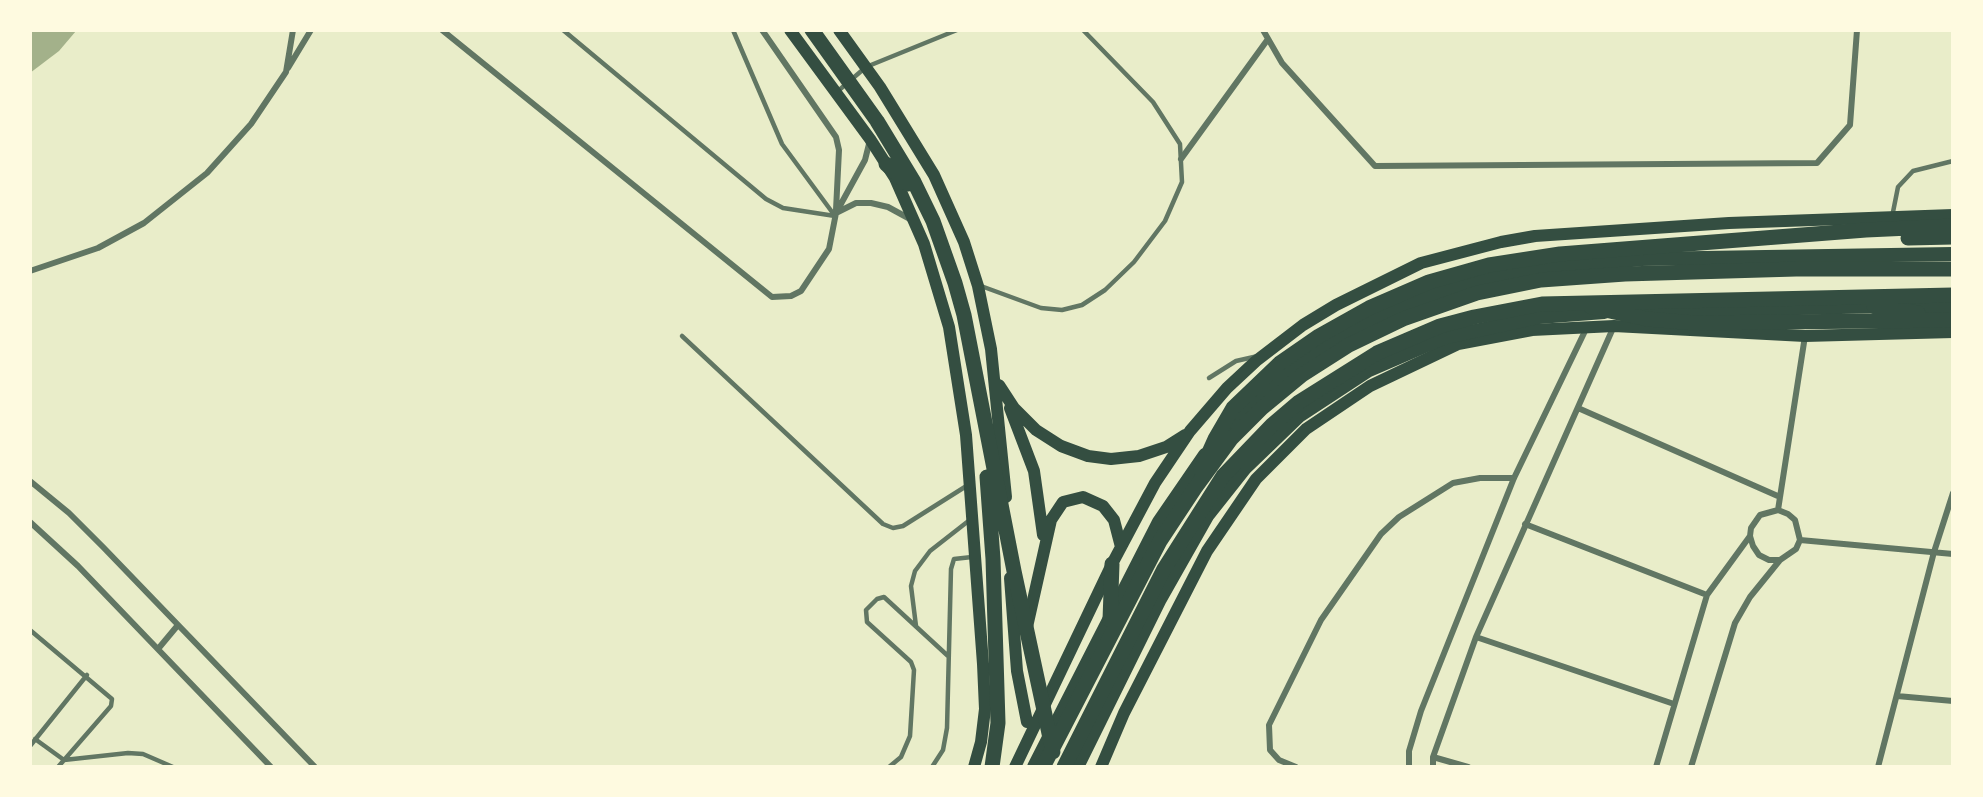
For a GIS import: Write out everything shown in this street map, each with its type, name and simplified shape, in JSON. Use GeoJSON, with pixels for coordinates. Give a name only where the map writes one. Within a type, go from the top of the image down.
{"type":"FeatureCollection","features":[{"type":"Feature","properties":{"kind":"highway"},"geometry":{"type":"LineString","coordinates":[[812,30],[878,121],[914,182],[933,221],[955,283],[964,315],[1014,571],[1056,767]]}},
{"type":"Feature","properties":{"kind":"highway"},"geometry":{"type":"LineString","coordinates":[[886,164],[912,189],[926,217],[959,312],[984,455],[993,559],[998,723],[992,767]]}},
{"type":"Feature","properties":{"kind":"highway"},"geometry":{"type":"LineString","coordinates":[[1813,236],[1866,230],[1953,226]]}},
{"type":"Feature","properties":{"kind":"highway"},"geometry":{"type":"LineString","coordinates":[[1195,488],[1207,454],[1223,423],[1233,408],[1263,377],[1319,336],[1399,294],[1460,273],[1528,258],[1629,248],[1813,236],[1953,237]]}},
{"type":"Feature","properties":{"kind":"highway"},"geometry":{"type":"LineString","coordinates":[[1034,767],[1159,522],[1199,461],[1252,405],[1303,361],[1350,331],[1409,303],[1471,284],[1525,271],[1570,265],[1641,259],[1953,254]]}},
{"type":"Feature","properties":{"kind":"highway"},"geometry":{"type":"LineString","coordinates":[[1043,767],[1160,541],[1195,488],[1231,440],[1262,408],[1302,375],[1349,345],[1403,319],[1477,293],[1541,280],[1625,274],[1838,268],[1953,269]]}},
{"type":"Feature","properties":{"kind":"highway"},"geometry":{"type":"LineString","coordinates":[[1064,767],[1182,537],[1223,476],[1272,425],[1322,385],[1410,338],[1474,316],[1542,304],[1953,295]]}},
{"type":"Feature","properties":{"kind":"highway"},"geometry":{"type":"LineString","coordinates":[[1577,303],[1612,313],[1695,323],[1953,319]]}},
{"type":"Feature","properties":{"kind":"highway"},"geometry":{"type":"LineString","coordinates":[[1874,306],[1953,319]]}},
{"type":"Feature","properties":{"kind":"highway"},"geometry":{"type":"LineString","coordinates":[[1077,767],[1160,599],[1207,516],[1269,442],[1325,396],[1368,370],[1443,338],[1539,317],[1580,313],[1874,306],[1953,307]]}},
{"type":"Feature","properties":{"kind":"highway"},"geometry":{"type":"LineString","coordinates":[[1110,620],[1112,564]]}},
{"type":"Feature","properties":{"kind":"main road"},"geometry":{"type":"LineString","coordinates":[[790,30],[870,139],[917,223],[933,268],[952,344],[970,483],[985,709],[981,742],[974,767]]}},
{"type":"Feature","properties":{"kind":"main road"},"geometry":{"type":"LineString","coordinates":[[839,30],[866,67],[934,175],[964,242],[978,286],[995,376],[1017,671],[1027,722]]}},
{"type":"Feature","properties":{"kind":"main road"},"geometry":{"type":"LineString","coordinates":[[1016,767],[1112,564],[1155,483],[1190,431],[1227,388],[1264,355],[1327,310],[1422,263],[1501,242],[1633,228],[1953,215]]}},
{"type":"Feature","properties":{"kind":"main road"},"geometry":{"type":"LineString","coordinates":[[952,344],[959,312]]}},
{"type":"Feature","properties":{"kind":"main road"},"geometry":{"type":"LineString","coordinates":[[1101,767],[1124,713],[1207,551],[1256,479],[1306,429],[1370,386],[1458,344],[1532,330],[1614,326],[1805,336],[1953,332]]}},
{"type":"Feature","properties":{"kind":"main road"},"geometry":{"type":"LineString","coordinates":[[995,376],[1034,471],[1041,507],[1044,555]]}},
{"type":"Feature","properties":{"kind":"main road"},"geometry":{"type":"LineString","coordinates":[[1005,396],[1027,422],[1047,438],[1076,453],[1099,458],[1125,458],[1153,452],[1190,431]]}},
{"type":"Feature","properties":{"kind":"main road"},"geometry":{"type":"LineString","coordinates":[[1017,671],[1054,513],[1064,502],[1076,497],[1096,500],[1109,513],[1118,529],[1121,547]]}},
{"type":"Feature","properties":{"kind":"street"},"geometry":{"type":"LineString","coordinates":[[286,72],[293,30]]}},
{"type":"Feature","properties":{"kind":"street"},"geometry":{"type":"LineString","coordinates":[[30,271],[98,248],[144,224],[214,165],[251,124],[311,30]]}},
{"type":"Feature","properties":{"kind":"street"},"geometry":{"type":"LineString","coordinates":[[442,30],[772,297],[791,296],[801,291],[829,249],[835,215],[839,150],[836,136],[762,30]]}},
{"type":"Feature","properties":{"kind":"street"},"geometry":{"type":"LineString","coordinates":[[1263,30],[1282,63],[1375,166],[1817,164],[1850,125],[1857,30]]}},
{"type":"Feature","properties":{"kind":"street"},"geometry":{"type":"LineString","coordinates":[[1181,159],[1268,39]]}},
{"type":"Feature","properties":{"kind":"street"},"geometry":{"type":"LineString","coordinates":[[835,215],[865,160],[870,139]]}},
{"type":"Feature","properties":{"kind":"street"},"geometry":{"type":"LineString","coordinates":[[835,215],[856,203],[871,203],[888,207],[917,223]]}},
{"type":"Feature","properties":{"kind":"street"},"geometry":{"type":"LineString","coordinates":[[1432,767],[1433,757],[1476,637],[1614,326]]}},
{"type":"Feature","properties":{"kind":"street"},"geometry":{"type":"LineString","coordinates":[[1409,767],[1409,751],[1421,711],[1514,478],[1587,327]]}},
{"type":"Feature","properties":{"kind":"street"},"geometry":{"type":"LineString","coordinates":[[1778,510],[1805,336]]}},
{"type":"Feature","properties":{"kind":"street"},"geometry":{"type":"LineString","coordinates":[[1578,408],[1780,497]]}},
{"type":"Feature","properties":{"kind":"street"},"geometry":{"type":"LineString","coordinates":[[1296,767],[1279,760],[1270,750],[1269,725],[1321,620],[1381,534],[1399,517],[1453,483],[1480,478],[1514,478]]}},
{"type":"Feature","properties":{"kind":"street"},"geometry":{"type":"LineString","coordinates":[[30,481],[69,513],[315,767]]}},
{"type":"Feature","properties":{"kind":"street"},"geometry":{"type":"LineString","coordinates":[[1878,767],[1934,552],[1953,493]]}},
{"type":"Feature","properties":{"kind":"street"},"geometry":{"type":"LineString","coordinates":[[1691,767],[1735,623],[1750,597],[1779,560],[1796,549],[1800,540],[1795,520],[1778,510],[1760,515],[1751,528],[1750,536],[1759,555],[1769,560],[1779,560]]}},
{"type":"Feature","properties":{"kind":"street"},"geometry":{"type":"LineString","coordinates":[[30,522],[78,566],[271,767]]}},
{"type":"Feature","properties":{"kind":"street"},"geometry":{"type":"LineString","coordinates":[[1525,524],[1707,595]]}},
{"type":"Feature","properties":{"kind":"street"},"geometry":{"type":"LineString","coordinates":[[1656,767],[1707,595],[1750,536]]}},
{"type":"Feature","properties":{"kind":"street"},"geometry":{"type":"LineString","coordinates":[[1800,540],[1953,554]]}},
{"type":"Feature","properties":{"kind":"street"},"geometry":{"type":"LineString","coordinates":[[158,649],[178,626]]}},
{"type":"Feature","properties":{"kind":"street"},"geometry":{"type":"LineString","coordinates":[[1476,637],[1674,704]]}},
{"type":"Feature","properties":{"kind":"street"},"geometry":{"type":"LineString","coordinates":[[1897,696],[1953,701]]}},
{"type":"Feature","properties":{"kind":"street"},"geometry":{"type":"LineString","coordinates":[[1433,757],[1468,767]]}},
{"type":"Feature","properties":{"kind":"lane"},"geometry":{"type":"LineString","coordinates":[[563,30],[766,199],[783,208],[835,215]]}},
{"type":"Feature","properties":{"kind":"lane"},"geometry":{"type":"LineString","coordinates":[[733,30],[782,144],[835,215]]}},
{"type":"Feature","properties":{"kind":"lane"},"geometry":{"type":"LineString","coordinates":[[836,93],[866,67],[957,30]]}},
{"type":"Feature","properties":{"kind":"lane"},"geometry":{"type":"LineString","coordinates":[[978,286],[1041,308],[1062,310],[1082,305],[1105,290],[1134,262],[1165,221],[1182,182],[1180,144],[1153,102],[1083,30]]}},
{"type":"Feature","properties":{"kind":"lane"},"geometry":{"type":"LineString","coordinates":[[1892,217],[1898,187],[1913,171],[1953,161]]}},
{"type":"Feature","properties":{"kind":"lane"},"geometry":{"type":"LineString","coordinates":[[682,336],[883,525],[892,528],[903,526],[970,483]]}},
{"type":"Feature","properties":{"kind":"lane"},"geometry":{"type":"LineString","coordinates":[[1209,378],[1236,361],[1264,355]]}},
{"type":"Feature","properties":{"kind":"lane"},"geometry":{"type":"LineString","coordinates":[[916,626],[911,586],[915,571],[930,551],[973,517]]}},
{"type":"Feature","properties":{"kind":"lane"},"geometry":{"type":"LineString","coordinates":[[932,767],[943,750],[948,728],[952,563],[958,557],[975,557]]}},
{"type":"Feature","properties":{"kind":"lane"},"geometry":{"type":"LineString","coordinates":[[890,767],[901,757],[910,736],[914,670],[911,662],[867,622],[864,613],[877,599],[885,597],[948,656]]}},
{"type":"Feature","properties":{"kind":"lane"},"geometry":{"type":"LineString","coordinates":[[30,630],[87,675],[110,696],[112,703],[58,767]]}},
{"type":"Feature","properties":{"kind":"lane"},"geometry":{"type":"LineString","coordinates":[[30,746],[87,675]]}},
{"type":"Feature","properties":{"kind":"lane"},"geometry":{"type":"LineString","coordinates":[[35,739],[64,760],[128,753],[143,754],[173,767]]}},
{"type":"Feature","properties":{"kind":"shaded area"},"geometry":{"type":"Polygon","coordinates":[[[30,30],[76,31],[59,51],[30,73],[30,30]]]}}]}
